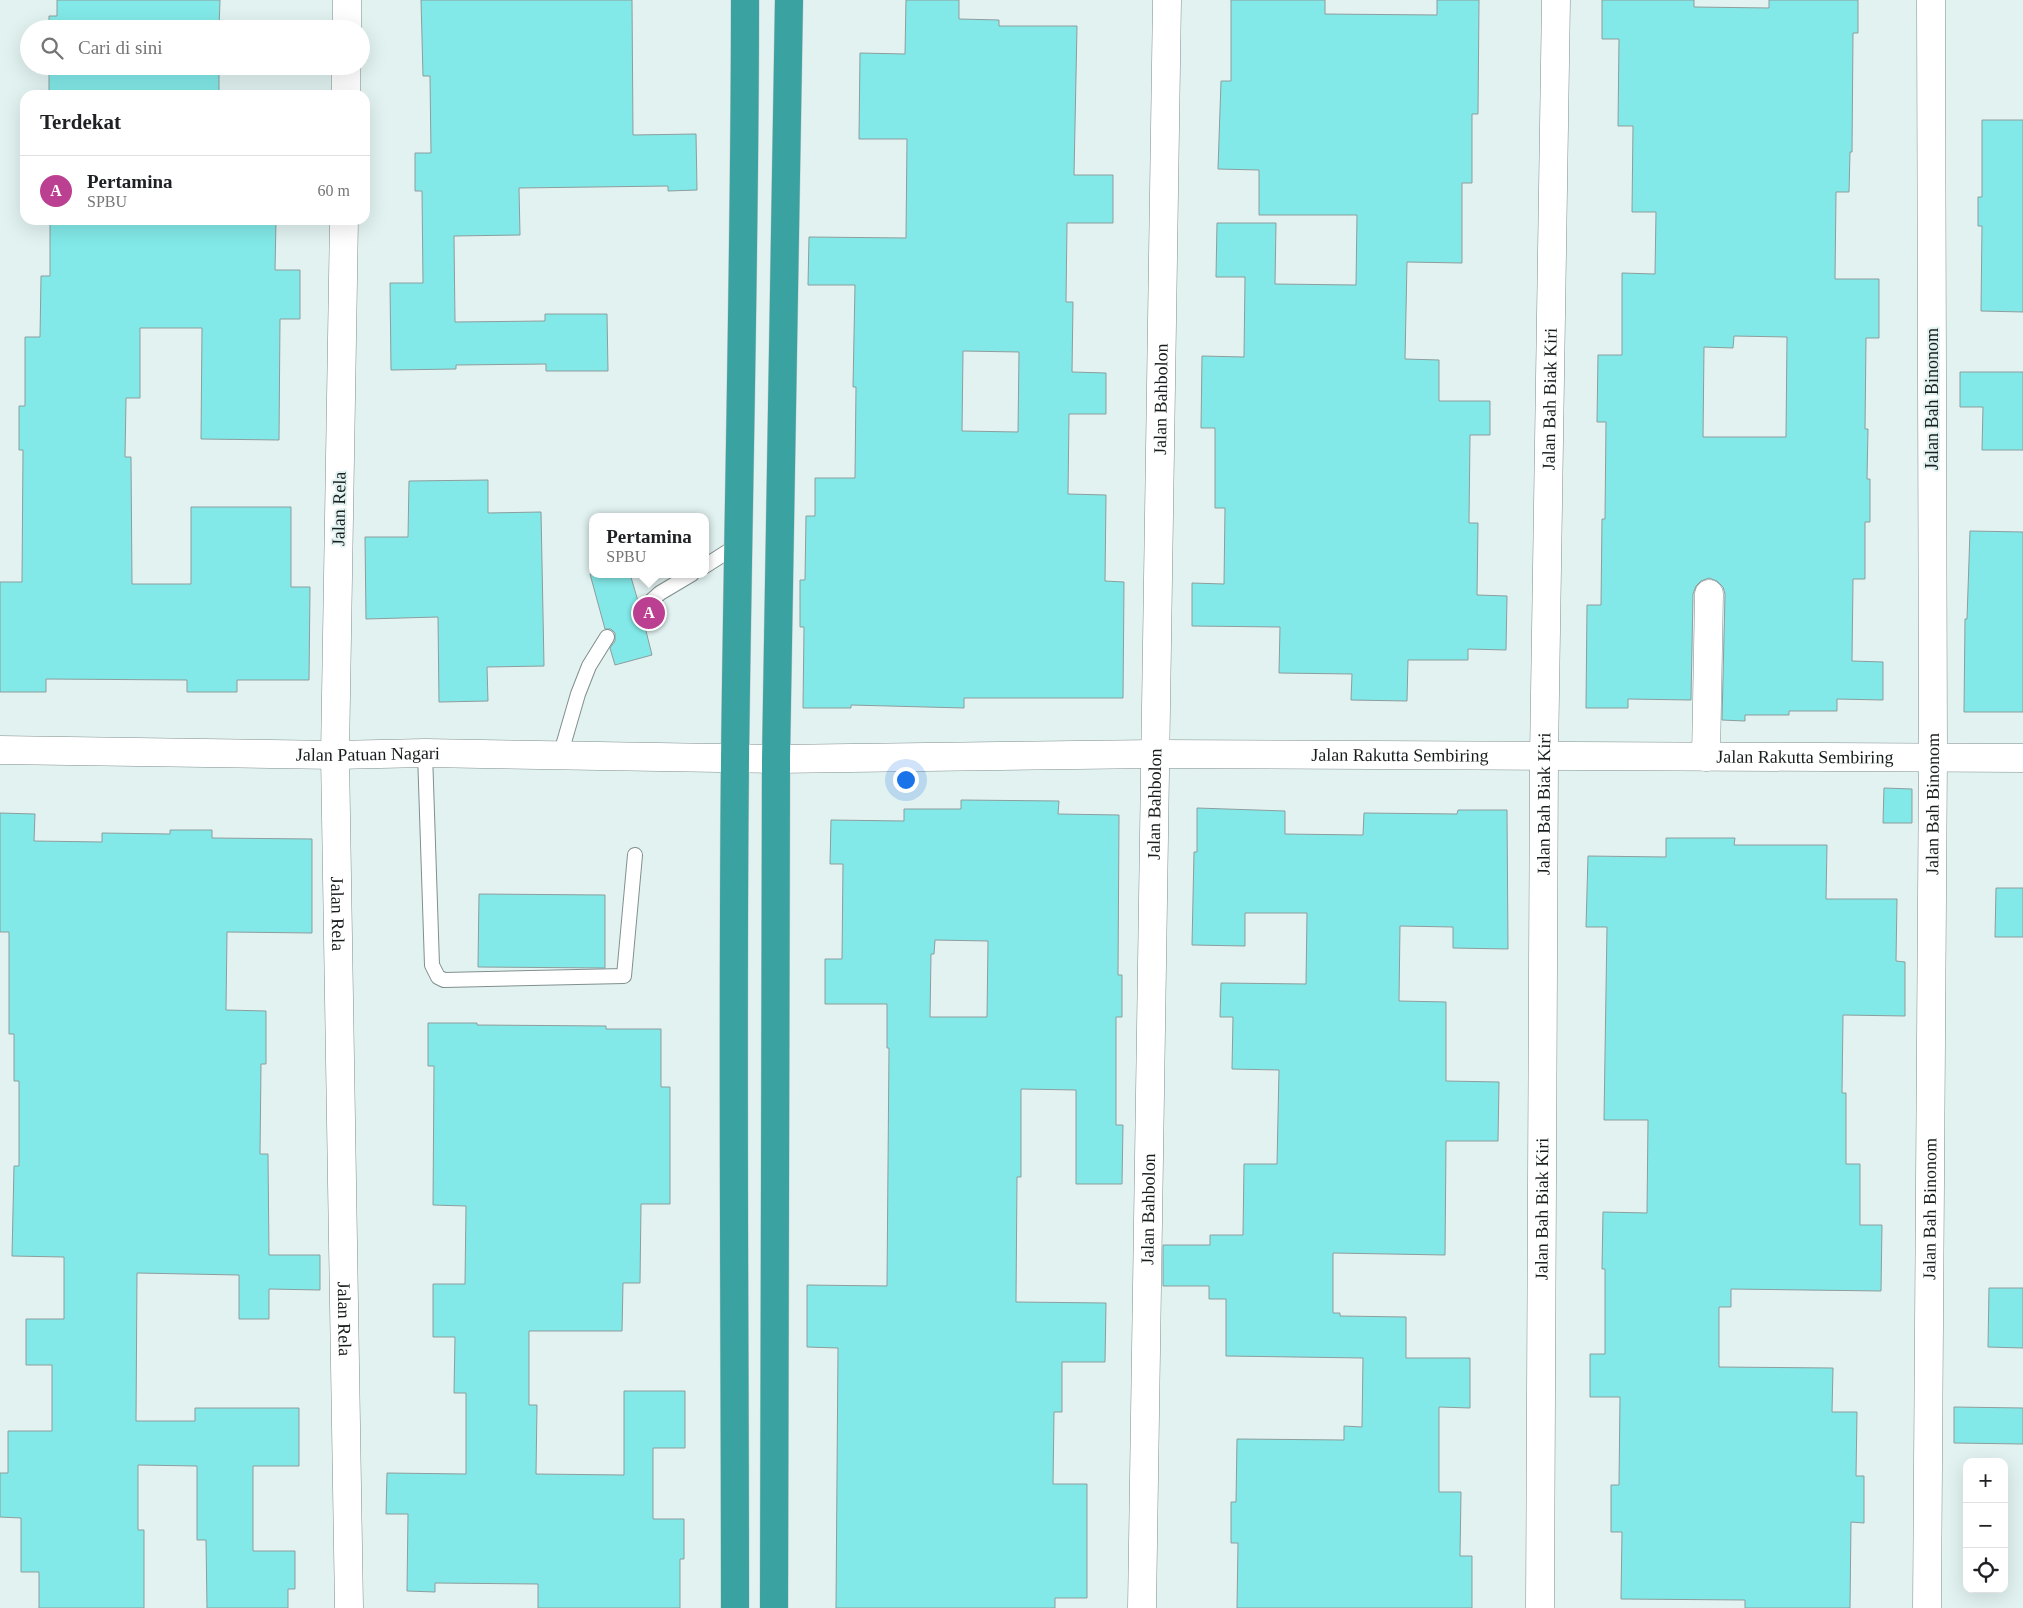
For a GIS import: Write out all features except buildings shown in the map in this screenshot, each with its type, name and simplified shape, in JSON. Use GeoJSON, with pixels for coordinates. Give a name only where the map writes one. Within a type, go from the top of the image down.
{"type":"FeatureCollection","features":[{"type":"Feature","properties":{"kind":"highway"},"geometry":{"type":"LineString","coordinates":[[735,1608],[733,1055],[738,545],[745,199],[745,0]]}},
{"type":"Feature","properties":{"kind":"highway"},"geometry":{"type":"LineString","coordinates":[[774,1608],[776,759],[789,0]]}},
{"type":"Feature","properties":{"kind":"street"},"geometry":{"type":"LineString","coordinates":[[347,0],[347,20]]}},
{"type":"Feature","properties":{"kind":"street","name":"Jalan Bahbolon"},"geometry":{"type":"LineString","coordinates":[[1142,1608],[1167,0]]}},
{"type":"Feature","properties":{"kind":"street","name":"Jalan Bah Biak Kiri"},"geometry":{"type":"LineString","coordinates":[[1540,1608],[1544,757],[1556,0]]}},
{"type":"Feature","properties":{"kind":"street","name":"Jalan Bah Binonom"},"geometry":{"type":"LineString","coordinates":[[1927,1608],[1933,758],[1931,0]]}},
{"type":"Feature","properties":{"kind":"street"},"geometry":{"type":"LineString","coordinates":[[346,75],[346,90]]}},
{"type":"Feature","properties":{"kind":"street","name":"Jalan Rela"},"geometry":{"type":"LineString","coordinates":[[344,225],[335,754],[349,1608]]}},
{"type":"Feature","properties":{"kind":"street"},"geometry":{"type":"LineString","coordinates":[[1706,758],[1709,594]]}},
{"type":"Feature","properties":{"kind":"street","name":"Jalan Patuan Nagari"},"geometry":{"type":"LineString","coordinates":[[0,750],[335,754],[425,753],[776,759]]}},
{"type":"Feature","properties":{"kind":"street","name":"Jalan Rakutta Sembiring"},"geometry":{"type":"LineString","coordinates":[[776,759],[1155,754],[2023,758]]}},
{"type":"Feature","properties":{"kind":"lane"},"geometry":{"type":"LineString","coordinates":[[709,563],[738,545]]}},
{"type":"Feature","properties":{"kind":"lane"},"geometry":{"type":"LineString","coordinates":[[640,611],[660,593],[685,578]]}},
{"type":"Feature","properties":{"kind":"lane"},"geometry":{"type":"LineString","coordinates":[[560,756],[578,694],[589,666],[607,637]]}},
{"type":"Feature","properties":{"kind":"lane"},"geometry":{"type":"LineString","coordinates":[[425,753],[432,965],[438,977],[444,980],[624,976],[635,855]]}},
{"type":"Feature","properties":{"kind":"place","name":"Pertamina"},"geometry":{"type":"Point","coordinates":[649,613]}}]}
